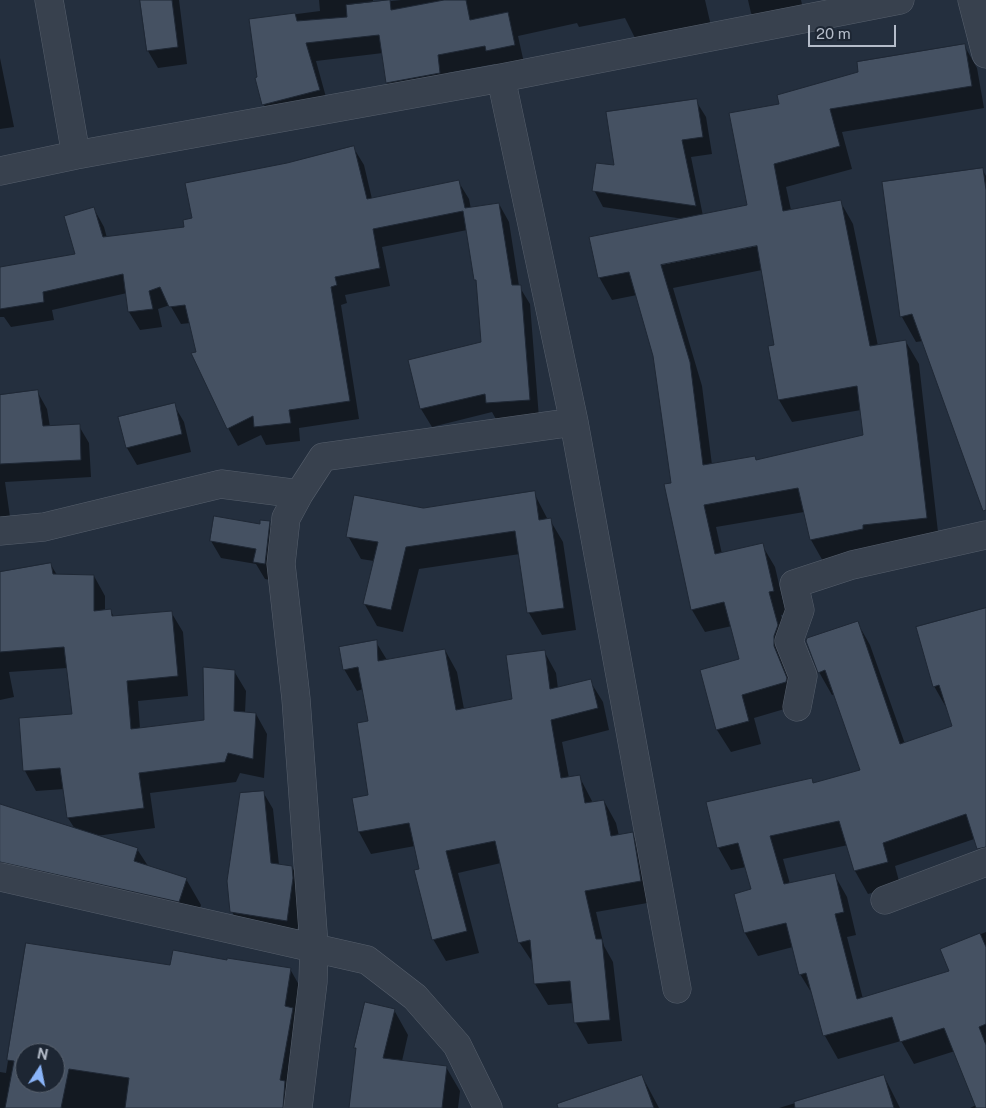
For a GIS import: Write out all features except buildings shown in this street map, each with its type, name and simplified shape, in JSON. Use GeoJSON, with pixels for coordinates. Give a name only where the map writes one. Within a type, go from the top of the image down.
{"type":"FeatureCollection","features":[{"type":"Feature","properties":{"kind":"street"},"geometry":{"type":"LineString","coordinates":[[49,0],[76,155]]}},
{"type":"Feature","properties":{"kind":"street"},"geometry":{"type":"LineString","coordinates":[[0,171],[76,155],[501,78],[900,0]]}},
{"type":"Feature","properties":{"kind":"street"},"geometry":{"type":"LineString","coordinates":[[972,0],[986,54]]}},
{"type":"Feature","properties":{"kind":"street"},"geometry":{"type":"LineString","coordinates":[[501,78],[574,422],[677,989]]}},
{"type":"Feature","properties":{"kind":"street"},"geometry":{"type":"LineString","coordinates":[[298,1108],[313,982],[314,946],[296,699],[281,564],[286,518],[323,457],[574,422]]}},
{"type":"Feature","properties":{"kind":"street"},"geometry":{"type":"LineString","coordinates":[[0,531],[44,527],[221,484],[299,494]]}},
{"type":"Feature","properties":{"kind":"street"},"geometry":{"type":"LineString","coordinates":[[796,707],[803,676],[789,641],[800,610],[794,584],[852,564],[986,535]]}},
{"type":"Feature","properties":{"kind":"street"},"geometry":{"type":"LineString","coordinates":[[885,900],[986,862]]}},
{"type":"Feature","properties":{"kind":"street"},"geometry":{"type":"LineString","coordinates":[[0,877],[314,946],[367,960],[415,997],[457,1045],[488,1108]]}}]}
